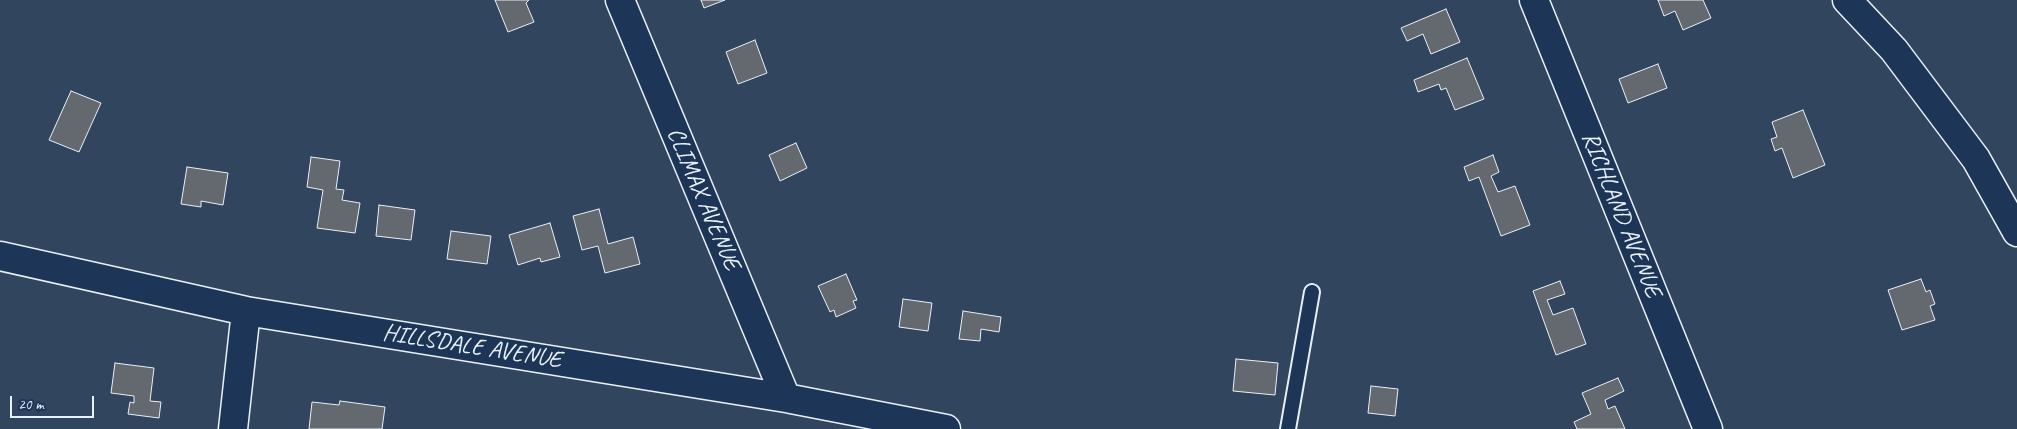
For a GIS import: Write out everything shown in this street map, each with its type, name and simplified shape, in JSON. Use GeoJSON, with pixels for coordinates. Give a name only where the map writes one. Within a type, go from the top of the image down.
{"type":"FeatureCollection","features":[{"type":"Feature","properties":{"kind":"street","name":"CLIMAX AVENUE"},"geometry":{"type":"LineString","coordinates":[[620,0],[786,398]]}},
{"type":"Feature","properties":{"kind":"street","name":"RICHLAND AVENUE"},"geometry":{"type":"LineString","coordinates":[[1534,0],[1708,429]]}},
{"type":"Feature","properties":{"kind":"street"},"geometry":{"type":"LineString","coordinates":[[1847,0],[1894,50],[1976,159],[2017,232]]}},
{"type":"Feature","properties":{"kind":"street","name":"HILLSDALE AVENUE"},"geometry":{"type":"LineString","coordinates":[[0,256],[246,311],[786,398],[946,429]]}},
{"type":"Feature","properties":{"kind":"street"},"geometry":{"type":"LineString","coordinates":[[233,429],[246,311]]}},
{"type":"Feature","properties":{"kind":"lane"},"geometry":{"type":"LineString","coordinates":[[1288,429],[1312,292]]}},
{"type":"Feature","properties":{"kind":"building"},"geometry":{"type":"Polygon","coordinates":[[[495,0],[529,0],[526,3],[534,22],[508,32],[495,0]]]}},
{"type":"Feature","properties":{"kind":"building"},"geometry":{"type":"Polygon","coordinates":[[[701,0],[725,0],[704,8],[701,0]]]}},
{"type":"Feature","properties":{"kind":"building"},"geometry":{"type":"Polygon","coordinates":[[[1658,0],[1703,0],[1711,18],[1683,30],[1675,11],[1664,16],[1658,0]]]}},
{"type":"Feature","properties":{"kind":"building"},"geometry":{"type":"Polygon","coordinates":[[[1446,9],[1460,42],[1431,54],[1423,34],[1407,41],[1401,28],[1446,9]]]}},
{"type":"Feature","properties":{"kind":"building"},"geometry":{"type":"Polygon","coordinates":[[[755,40],[767,73],[738,84],[726,52],[755,40]]]}},
{"type":"Feature","properties":{"kind":"building"},"geometry":{"type":"Polygon","coordinates":[[[1467,58],[1484,99],[1455,110],[1446,88],[1441,90],[1439,84],[1418,92],[1414,80],[1467,58]]]}},
{"type":"Feature","properties":{"kind":"building"},"geometry":{"type":"Polygon","coordinates":[[[1658,64],[1667,88],[1628,103],[1619,79],[1658,64]]]}},
{"type":"Feature","properties":{"kind":"building"},"geometry":{"type":"Polygon","coordinates":[[[71,91],[101,103],[79,152],[49,140],[71,91]]]}},
{"type":"Feature","properties":{"kind":"building"},"geometry":{"type":"Polygon","coordinates":[[[1803,110],[1825,165],[1793,178],[1782,148],[1775,151],[1771,139],[1777,137],[1772,122],[1803,110]]]}},
{"type":"Feature","properties":{"kind":"building"},"geometry":{"type":"Polygon","coordinates":[[[796,143],[807,168],[780,181],[769,155],[796,143]]]}},
{"type":"Feature","properties":{"kind":"building"},"geometry":{"type":"Polygon","coordinates":[[[1493,155],[1499,172],[1491,176],[1498,192],[1515,186],[1530,225],[1501,236],[1479,177],[1469,181],[1464,167],[1493,155]]]}},
{"type":"Feature","properties":{"kind":"building"},"geometry":{"type":"Polygon","coordinates":[[[311,157],[340,161],[336,189],[344,190],[342,200],[360,203],[355,233],[317,228],[323,190],[307,187],[311,157]]]}},
{"type":"Feature","properties":{"kind":"building"},"geometry":{"type":"Polygon","coordinates":[[[187,167],[228,173],[223,205],[201,201],[201,207],[181,204],[187,167]]]}},
{"type":"Feature","properties":{"kind":"building"},"geometry":{"type":"Polygon","coordinates":[[[379,205],[415,210],[411,240],[376,236],[379,205]]]}},
{"type":"Feature","properties":{"kind":"building"},"geometry":{"type":"Polygon","coordinates":[[[599,209],[608,244],[633,237],[640,264],[605,273],[598,246],[582,250],[573,216],[599,209]]]}},
{"type":"Feature","properties":{"kind":"building"},"geometry":{"type":"Polygon","coordinates":[[[550,223],[560,257],[541,262],[540,258],[518,265],[509,235],[550,223]]]}},
{"type":"Feature","properties":{"kind":"building"},"geometry":{"type":"Polygon","coordinates":[[[451,231],[491,236],[487,264],[447,259],[451,231]]]}},
{"type":"Feature","properties":{"kind":"building"},"geometry":{"type":"Polygon","coordinates":[[[846,274],[857,300],[853,301],[856,308],[836,317],[834,310],[830,312],[818,286],[846,274]]]}},
{"type":"Feature","properties":{"kind":"building"},"geometry":{"type":"Polygon","coordinates":[[[1921,279],[1926,292],[1930,290],[1935,304],[1930,306],[1935,320],[1902,330],[1888,290],[1921,279]]]}},
{"type":"Feature","properties":{"kind":"building"},"geometry":{"type":"Polygon","coordinates":[[[1560,281],[1565,294],[1547,300],[1553,315],[1573,308],[1586,344],[1556,355],[1533,291],[1560,281]]]}},
{"type":"Feature","properties":{"kind":"building"},"geometry":{"type":"Polygon","coordinates":[[[903,299],[932,303],[928,331],[899,327],[903,299]]]}},
{"type":"Feature","properties":{"kind":"building"},"geometry":{"type":"Polygon","coordinates":[[[963,311],[1001,317],[999,332],[981,329],[980,341],[959,339],[963,311]]]}},
{"type":"Feature","properties":{"kind":"building"},"geometry":{"type":"Polygon","coordinates":[[[1236,359],[1278,363],[1275,395],[1233,391],[1236,359]]]}},
{"type":"Feature","properties":{"kind":"building"},"geometry":{"type":"Polygon","coordinates":[[[115,363],[154,368],[150,401],[161,402],[159,418],[128,414],[130,402],[134,403],[134,396],[111,393],[115,363]]]}},
{"type":"Feature","properties":{"kind":"building"},"geometry":{"type":"Polygon","coordinates":[[[1618,378],[1624,391],[1605,400],[1608,409],[1615,406],[1625,429],[1577,429],[1574,422],[1591,414],[1582,393],[1618,378]]]}},
{"type":"Feature","properties":{"kind":"building"},"geometry":{"type":"Polygon","coordinates":[[[1371,386],[1398,389],[1395,416],[1368,413],[1371,386]]]}},
{"type":"Feature","properties":{"kind":"building"},"geometry":{"type":"Polygon","coordinates":[[[340,401],[385,407],[382,429],[309,429],[312,402],[339,405],[340,401]]]}}]}
